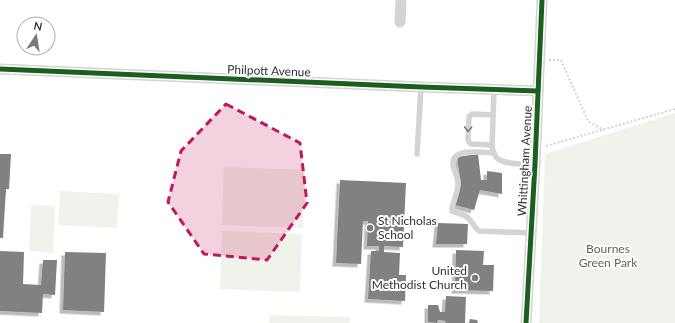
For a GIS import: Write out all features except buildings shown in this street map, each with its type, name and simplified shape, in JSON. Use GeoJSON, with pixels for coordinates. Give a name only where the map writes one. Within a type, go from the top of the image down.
{"type":"FeatureCollection","features":[{"type":"Feature","properties":{"kind":"street"},"geometry":{"type":"LineString","coordinates":[[400,22],[401,0]]}},
{"type":"Feature","properties":{"kind":"street","name":"Whittingham Avenue"},"geometry":{"type":"LineString","coordinates":[[526,323],[536,150],[542,0]]}},
{"type":"Feature","properties":{"kind":"street","name":"Philpott Avenue"},"geometry":{"type":"LineString","coordinates":[[0,69],[538,91]]}},
{"type":"Feature","properties":{"kind":"lane"},"geometry":{"type":"LineString","coordinates":[[417,154],[421,87]]}},
{"type":"Feature","properties":{"kind":"lane"},"geometry":{"type":"LineString","coordinates":[[494,90],[492,145],[494,153],[498,159],[504,162],[535,164]]}},
{"type":"Feature","properties":{"kind":"lane"},"geometry":{"type":"LineString","coordinates":[[492,145],[471,144],[468,140],[470,115],[493,115]]}},
{"type":"Feature","properties":{"kind":"lane"},"geometry":{"type":"LineString","coordinates":[[494,153],[463,152],[456,155],[453,160],[458,176],[458,186],[452,211],[466,216],[479,231],[531,233]]}},
{"type":"Feature","properties":{"kind":"path"},"geometry":{"type":"LineString","coordinates":[[540,59],[561,60],[588,121],[605,130]]}},
{"type":"Feature","properties":{"kind":"path"},"geometry":{"type":"LineString","coordinates":[[536,150],[675,109]]}},
{"type":"Feature","properties":{"kind":"highlighted area"},"geometry":{"type":"Polygon","coordinates":[[[226,104],[300,143],[307,203],[267,260],[204,254],[168,202],[181,151],[226,104]]]}},
{"type":"Feature","properties":{"kind":"green space","name":"Bournes Green Park"},"geometry":{"type":"Polygon","coordinates":[[[675,113],[675,323],[539,323],[545,154],[675,113]]]}},
{"type":"Feature","properties":{"kind":"green space"},"geometry":{"type":"Polygon","coordinates":[[[224,167],[305,170],[303,228],[222,225],[224,167]]]}},
{"type":"Feature","properties":{"kind":"green space"},"geometry":{"type":"Polygon","coordinates":[[[60,191],[119,194],[117,228],[58,225],[60,191]]]}},
{"type":"Feature","properties":{"kind":"green space"},"geometry":{"type":"Polygon","coordinates":[[[31,205],[55,206],[53,253],[29,251],[31,205]]]}},
{"type":"Feature","properties":{"kind":"green space"},"geometry":{"type":"Polygon","coordinates":[[[222,231],[302,234],[300,292],[220,289],[222,231]]]}},
{"type":"Feature","properties":{"kind":"green space"},"geometry":{"type":"Polygon","coordinates":[[[269,315],[350,317],[350,323],[269,323],[269,315]]]}},
{"type":"Feature","properties":{"kind":"cycle path"},"geometry":{"type":"LineString","coordinates":[[526,323],[542,0]]}},
{"type":"Feature","properties":{"kind":"cycle path"},"geometry":{"type":"LineString","coordinates":[[0,69],[538,91]]}},
{"type":"Feature","properties":{"kind":"place","name":"St Nicholas School"},"geometry":{"type":"Point","coordinates":[370,228]}},
{"type":"Feature","properties":{"kind":"place","name":"United Methodist Church"},"geometry":{"type":"Point","coordinates":[475,278]}}]}
